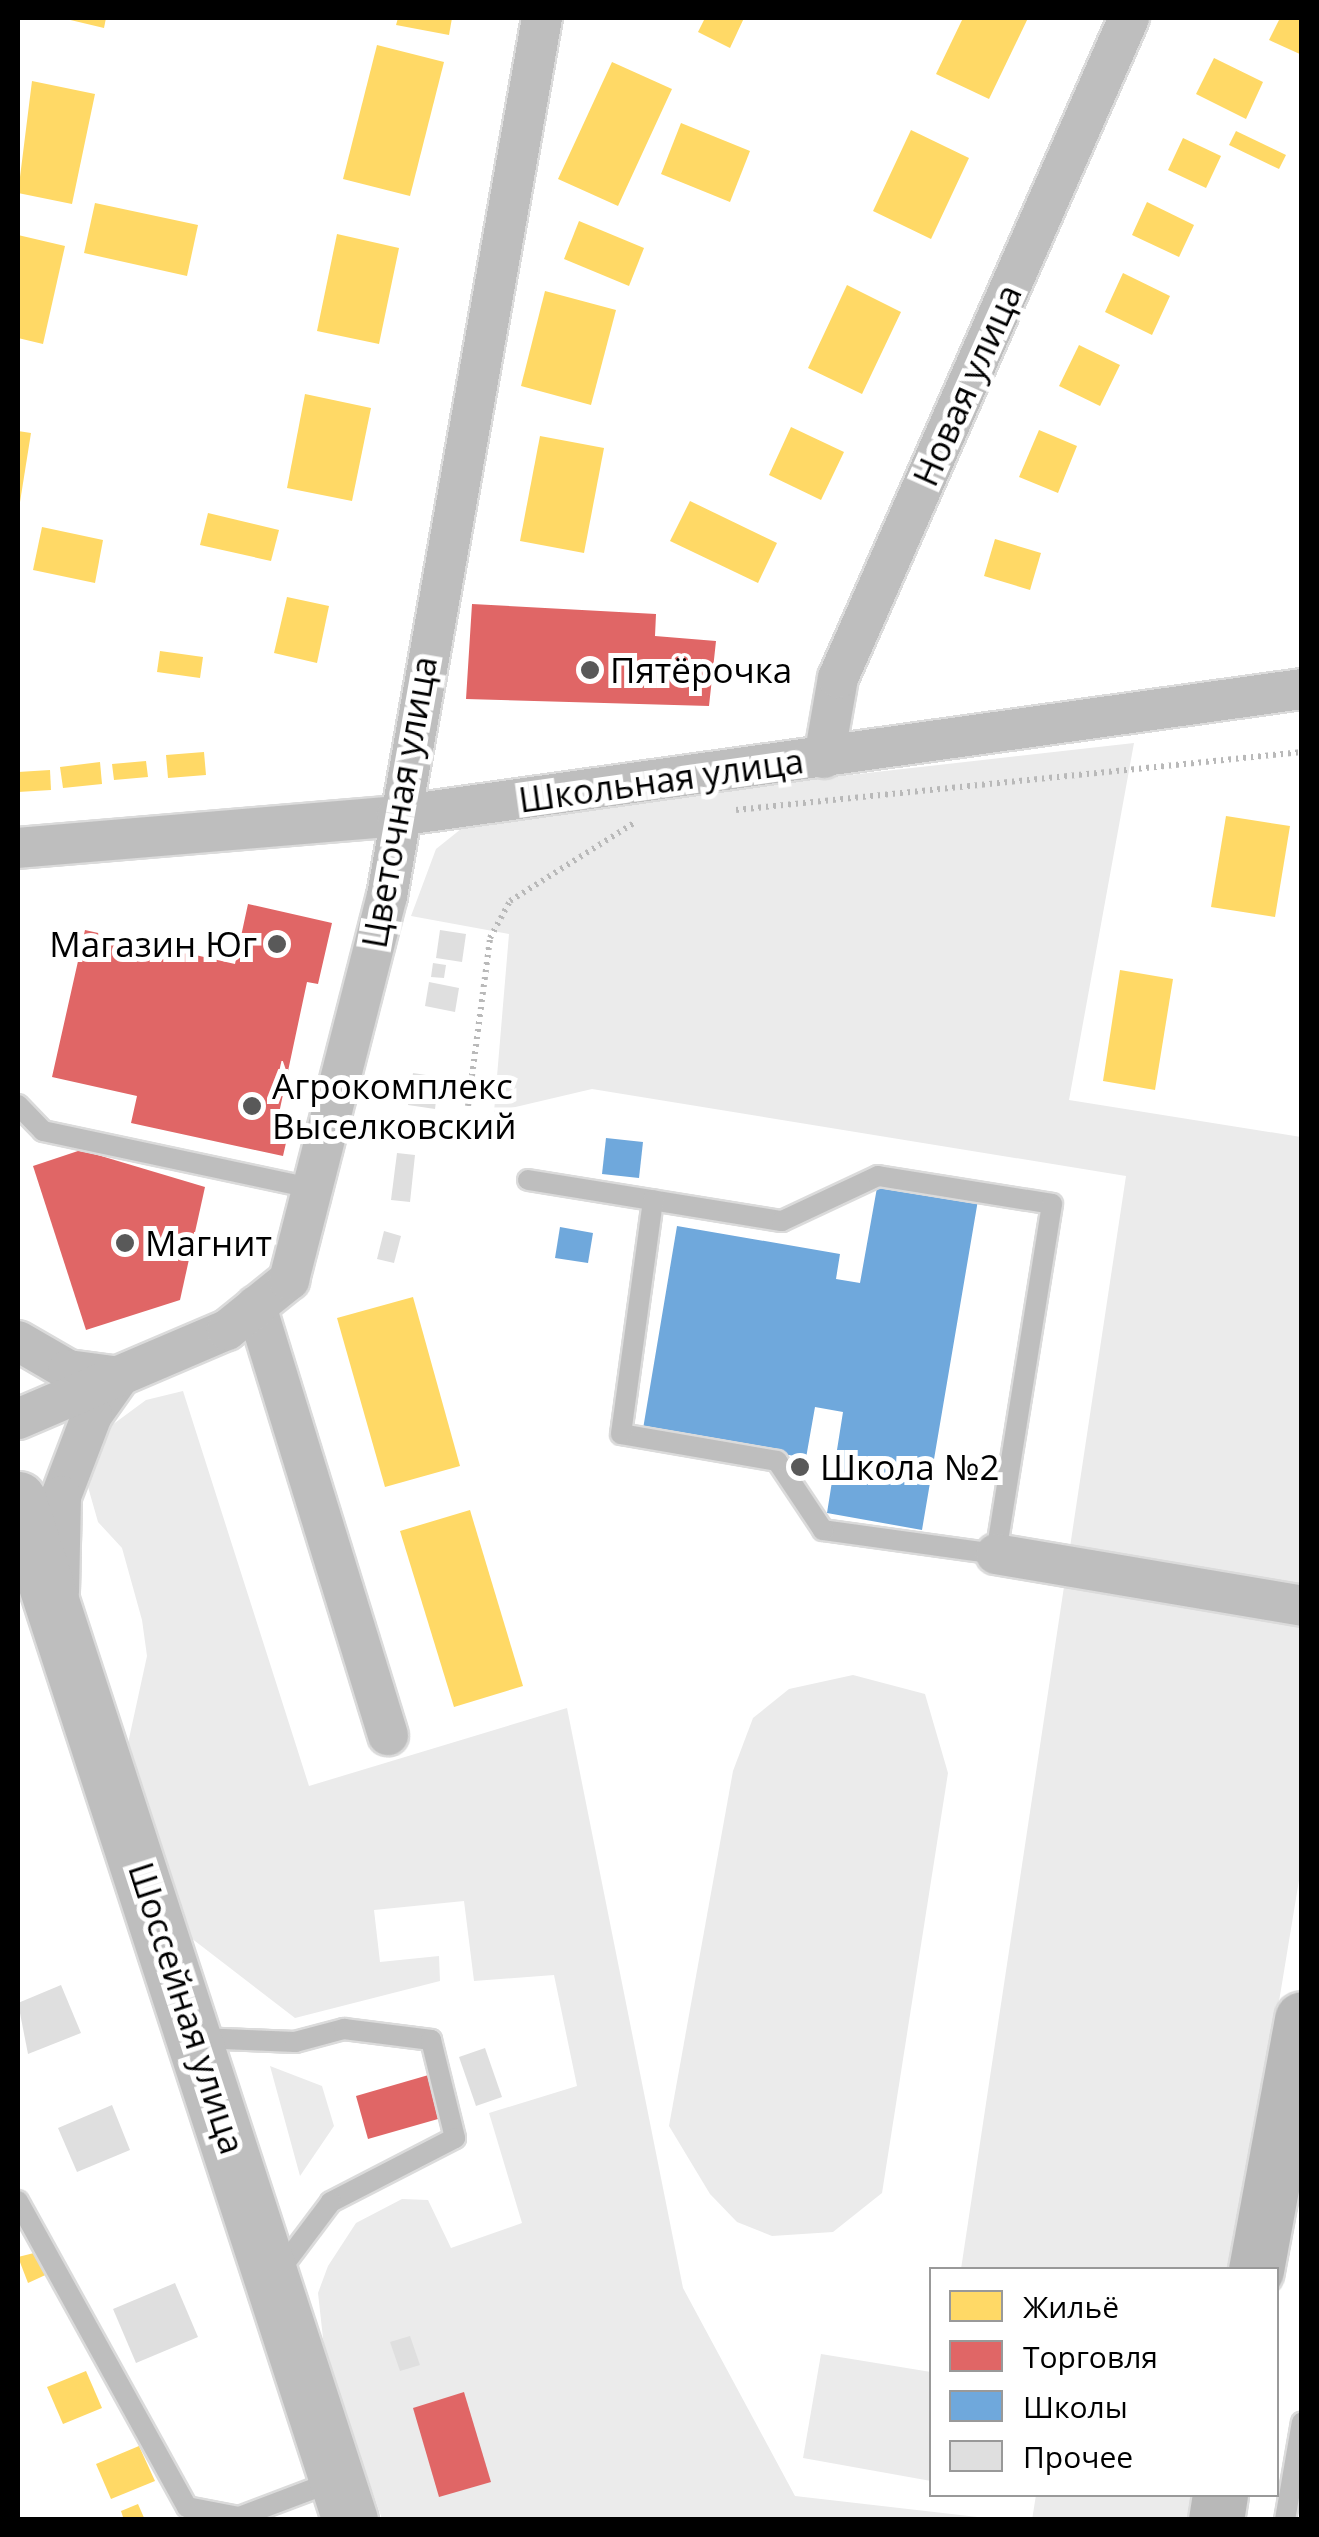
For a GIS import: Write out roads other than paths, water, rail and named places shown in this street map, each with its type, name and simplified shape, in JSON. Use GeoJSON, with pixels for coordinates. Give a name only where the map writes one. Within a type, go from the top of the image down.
{"type":"FeatureCollection","features":[{"type":"Feature","properties":{"kind":"main road","name":"Шоссейная улица"},"geometry":{"type":"LineString","coordinates":[[18,1499],[197,2038],[344,2500]]}},
{"type":"Feature","properties":{"kind":"main road"},"geometry":{"type":"LineString","coordinates":[[1257,2267],[1302,2019]]}},
{"type":"Feature","properties":{"kind":"street","name":"Цветочная улица"},"geometry":{"type":"LineString","coordinates":[[18,1419],[227,1330],[289,1280],[388,896],[396,816],[542,18]]}},
{"type":"Feature","properties":{"kind":"street","name":"Новая улица"},"geometry":{"type":"LineString","coordinates":[[824,758],[838,678],[1129,18]]}},
{"type":"Feature","properties":{"kind":"street","name":"Школьная улица"},"geometry":{"type":"LineString","coordinates":[[18,848],[396,816],[1302,689]]}},
{"type":"Feature","properties":{"kind":"street"},"geometry":{"type":"LineString","coordinates":[[256,1306],[388,1736]]}},
{"type":"Feature","properties":{"kind":"street"},"geometry":{"type":"LineString","coordinates":[[18,1341],[68,1370],[120,1377],[92,1415],[62,1496],[60,1624]]}},
{"type":"Feature","properties":{"kind":"street"},"geometry":{"type":"LineString","coordinates":[[996,1554],[1302,1606]]}},
{"type":"Feature","properties":{"kind":"lane"},"geometry":{"type":"LineString","coordinates":[[18,1105],[43,1131],[312,1188]]}},
{"type":"Feature","properties":{"kind":"lane"},"geometry":{"type":"LineString","coordinates":[[528,1180],[653,1200],[782,1221],[878,1176],[1052,1204],[996,1554],[823,1530],[776,1461],[621,1434],[653,1200]]}},
{"type":"Feature","properties":{"kind":"lane"},"geometry":{"type":"LineString","coordinates":[[197,2038],[295,2042],[344,2030],[430,2040],[455,2138],[331,2202],[274,2276]]}},
{"type":"Feature","properties":{"kind":"lane"},"geometry":{"type":"LineString","coordinates":[[18,2201],[187,2507],[238,2517],[344,2500]]}},
{"type":"Feature","properties":{"kind":"lane"},"geometry":{"type":"LineString","coordinates":[[1285,2520],[1302,2422]]}},
{"type":"Feature","properties":{"kind":"place","name":"Пятёрочка"},"geometry":{"type":"Point","coordinates":[590,670]}},
{"type":"Feature","properties":{"kind":"place","name":"Магазин Юг"},"geometry":{"type":"Point","coordinates":[277,944]}},
{"type":"Feature","properties":{"kind":"place","name":"Агрокомплекс Выселковский"},"geometry":{"type":"Point","coordinates":[252,1106]}},
{"type":"Feature","properties":{"kind":"place","name":"Магнит"},"geometry":{"type":"Point","coordinates":[125,1243]}},
{"type":"Feature","properties":{"kind":"place","name":"Школа №2"},"geometry":{"type":"Point","coordinates":[800,1467]}}]}
